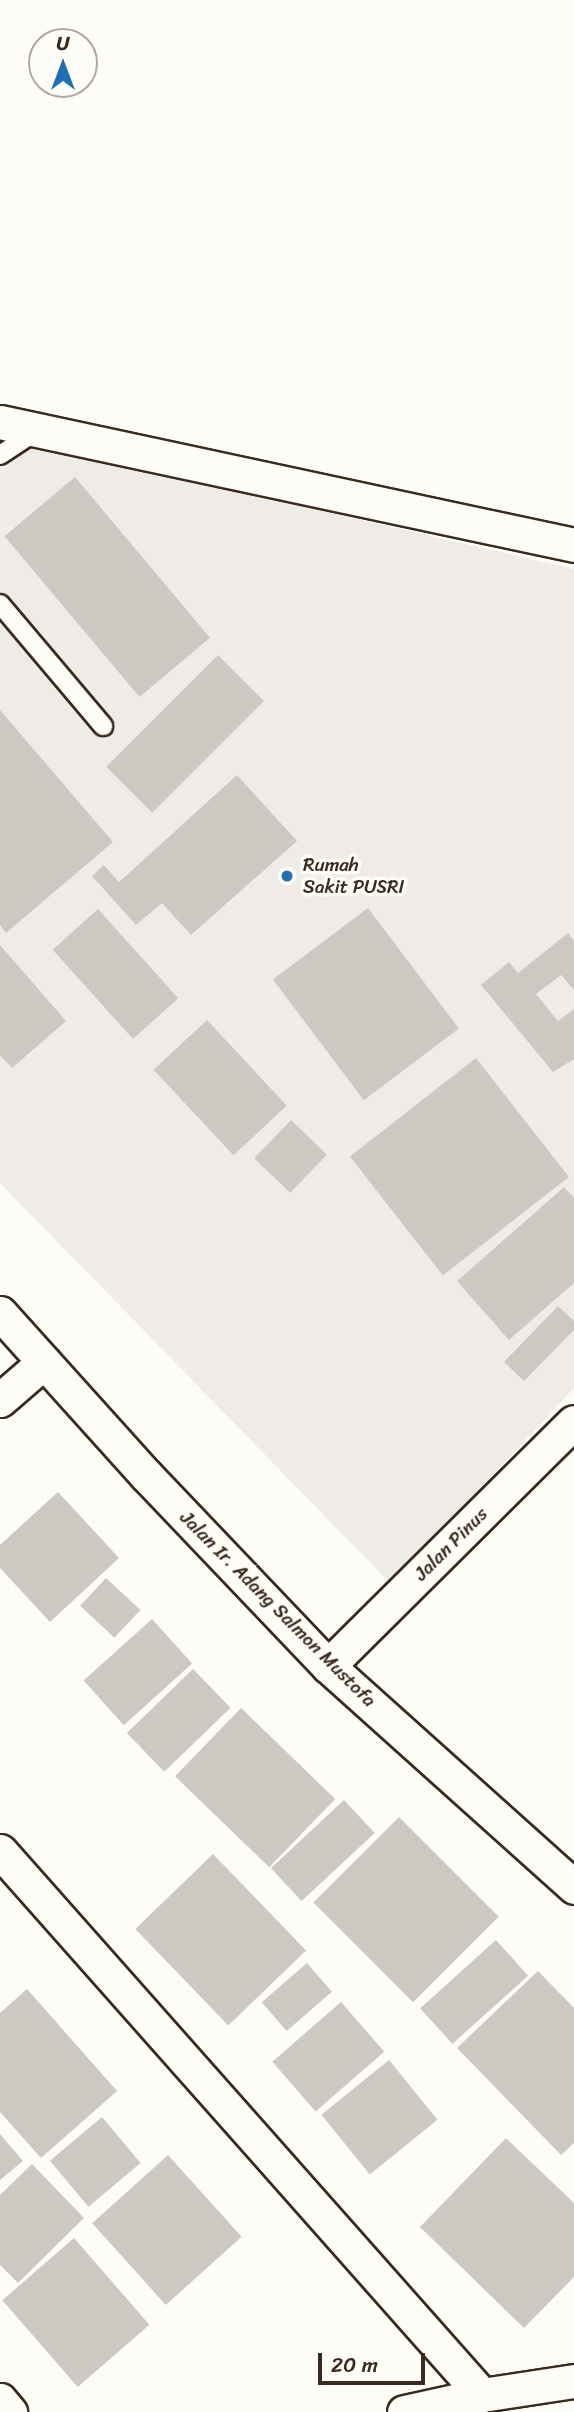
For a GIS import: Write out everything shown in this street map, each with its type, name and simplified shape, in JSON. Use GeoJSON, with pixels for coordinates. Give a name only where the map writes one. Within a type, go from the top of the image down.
{"type":"FeatureCollection","features":[{"type":"Feature","properties":{"kind":"street"},"geometry":{"type":"LineString","coordinates":[[0,422],[574,545]]}},
{"type":"Feature","properties":{"kind":"street","name":"Jalan Ir. Adang Salmon Mustofa"},"geometry":{"type":"LineString","coordinates":[[0,1313],[328,1666],[574,1886]]}},
{"type":"Feature","properties":{"kind":"street"},"geometry":{"type":"LineString","coordinates":[[0,1400],[44,1362]]}},
{"type":"Feature","properties":{"kind":"street","name":"Jalan Pinus"},"geometry":{"type":"LineString","coordinates":[[328,1666],[574,1422]]}},
{"type":"Feature","properties":{"kind":"street"},"geometry":{"type":"LineString","coordinates":[[0,1851],[482,2395]]}},
{"type":"Feature","properties":{"kind":"street"},"geometry":{"type":"LineString","coordinates":[[404,2412],[482,2395],[574,2381]]}},
{"type":"Feature","properties":{"kind":"street"},"geometry":{"type":"LineString","coordinates":[[0,2400],[10,2412]]}},
{"type":"Feature","properties":{"kind":"lane"},"geometry":{"type":"LineString","coordinates":[[0,455],[38,430]]}},
{"type":"Feature","properties":{"kind":"lane"},"geometry":{"type":"LineString","coordinates":[[0,604],[103,726]]}},
{"type":"Feature","properties":{"kind":"shaded area","name":"Rumah Sakit PUSRI"},"geometry":{"type":"Polygon","coordinates":[[[0,437],[574,569],[574,1388],[391,1584],[0,1183],[0,437]]]}},
{"type":"Feature","properties":{"kind":"building"},"geometry":{"type":"Polygon","coordinates":[[[75,477],[210,638],[140,697],[5,536],[75,477]]]}},
{"type":"Feature","properties":{"kind":"building"},"geometry":{"type":"Polygon","coordinates":[[[218,655],[264,701],[152,813],[106,767],[218,655]]]}},
{"type":"Feature","properties":{"kind":"building"},"geometry":{"type":"Polygon","coordinates":[[[0,710],[113,842],[6,933],[0,925],[0,710]]]}},
{"type":"Feature","properties":{"kind":"building"},"geometry":{"type":"Polygon","coordinates":[[[237,775],[297,841],[191,935],[162,903],[136,925],[92,876],[104,865],[119,882],[237,775]]]}},
{"type":"Feature","properties":{"kind":"building"},"geometry":{"type":"Polygon","coordinates":[[[368,908],[459,1029],[364,1100],[273,980],[368,908]]]}},
{"type":"Feature","properties":{"kind":"building"},"geometry":{"type":"Polygon","coordinates":[[[98,909],[178,998],[133,1039],[53,950],[98,909]]]}},
{"type":"Feature","properties":{"kind":"building"},"geometry":{"type":"Polygon","coordinates":[[[568,933],[574,941],[574,990],[561,975],[536,994],[558,1021],[574,1009],[574,1059],[553,1072],[481,985],[509,962],[518,973],[568,933]]]}},
{"type":"Feature","properties":{"kind":"building"},"geometry":{"type":"Polygon","coordinates":[[[0,945],[66,1021],[12,1068],[0,1055],[0,945]]]}},
{"type":"Feature","properties":{"kind":"building"},"geometry":{"type":"Polygon","coordinates":[[[207,1020],[287,1106],[233,1155],[154,1070],[207,1020]]]}},
{"type":"Feature","properties":{"kind":"building"},"geometry":{"type":"Polygon","coordinates":[[[476,1058],[569,1177],[443,1275],[350,1157],[476,1058]]]}},
{"type":"Feature","properties":{"kind":"building"},"geometry":{"type":"Polygon","coordinates":[[[291,1120],[327,1155],[290,1193],[254,1158],[291,1120]]]}},
{"type":"Feature","properties":{"kind":"building"},"geometry":{"type":"Polygon","coordinates":[[[564,1187],[574,1198],[574,1283],[509,1340],[457,1281],[564,1187]]]}},
{"type":"Feature","properties":{"kind":"building"},"geometry":{"type":"Polygon","coordinates":[[[558,1306],[574,1321],[574,1330],[524,1381],[504,1362],[558,1306]]]}},
{"type":"Feature","properties":{"kind":"building"},"geometry":{"type":"Polygon","coordinates":[[[58,1492],[119,1558],[50,1622],[0,1568],[0,1545],[58,1492]]]}},
{"type":"Feature","properties":{"kind":"building"},"geometry":{"type":"Polygon","coordinates":[[[106,1578],[140,1610],[114,1638],[80,1606],[106,1578]]]}},
{"type":"Feature","properties":{"kind":"building"},"geometry":{"type":"Polygon","coordinates":[[[152,1619],[192,1664],[124,1725],[84,1681],[152,1619]]]}},
{"type":"Feature","properties":{"kind":"building"},"geometry":{"type":"Polygon","coordinates":[[[193,1669],[231,1708],[164,1772],[127,1733],[193,1669]]]}},
{"type":"Feature","properties":{"kind":"building"},"geometry":{"type":"Polygon","coordinates":[[[241,1708],[335,1799],[269,1867],[175,1776],[241,1708]]]}},
{"type":"Feature","properties":{"kind":"building"},"geometry":{"type":"Polygon","coordinates":[[[344,1800],[375,1833],[302,1901],[271,1868],[344,1800]]]}},
{"type":"Feature","properties":{"kind":"building"},"geometry":{"type":"Polygon","coordinates":[[[399,1817],[499,1917],[413,2002],[313,1903],[399,1817]]]}},
{"type":"Feature","properties":{"kind":"building"},"geometry":{"type":"Polygon","coordinates":[[[213,1854],[306,1950],[228,2025],[135,1929],[213,1854]]]}},
{"type":"Feature","properties":{"kind":"building"},"geometry":{"type":"Polygon","coordinates":[[[496,1940],[528,1976],[452,2044],[420,2008],[496,1940]]]}},
{"type":"Feature","properties":{"kind":"building"},"geometry":{"type":"Polygon","coordinates":[[[307,1963],[332,1992],[287,2031],[262,2002],[307,1963]]]}},
{"type":"Feature","properties":{"kind":"building"},"geometry":{"type":"Polygon","coordinates":[[[538,1971],[574,2008],[574,2143],[561,2155],[457,2048],[538,1971]]]}},
{"type":"Feature","properties":{"kind":"building"},"geometry":{"type":"Polygon","coordinates":[[[27,1989],[117,2091],[41,2158],[0,2112],[0,2013],[27,1989]]]}},
{"type":"Feature","properties":{"kind":"building"},"geometry":{"type":"Polygon","coordinates":[[[341,2002],[384,2052],[316,2112],[272,2062],[341,2002]]]}},
{"type":"Feature","properties":{"kind":"building"},"geometry":{"type":"Polygon","coordinates":[[[389,2060],[437,2120],[370,2175],[321,2115],[389,2060]]]}},
{"type":"Feature","properties":{"kind":"building"},"geometry":{"type":"Polygon","coordinates":[[[102,2117],[141,2163],[88,2207],[50,2161],[102,2117]]]}},
{"type":"Feature","properties":{"kind":"building"},"geometry":{"type":"Polygon","coordinates":[[[0,2134],[23,2161],[0,2180],[0,2134]]]}},
{"type":"Feature","properties":{"kind":"building"},"geometry":{"type":"Polygon","coordinates":[[[506,2138],[574,2203],[574,2277],[524,2328],[420,2227],[506,2138]]]}},
{"type":"Feature","properties":{"kind":"building"},"geometry":{"type":"Polygon","coordinates":[[[168,2155],[242,2237],[166,2305],[92,2223],[168,2155]]]}},
{"type":"Feature","properties":{"kind":"building"},"geometry":{"type":"Polygon","coordinates":[[[32,2164],[84,2218],[18,2283],[0,2265],[0,2195],[32,2164]]]}},
{"type":"Feature","properties":{"kind":"building"},"geometry":{"type":"Polygon","coordinates":[[[74,2238],[149,2325],[78,2387],[2,2300],[74,2238]]]}},
{"type":"Feature","properties":{"kind":"place","name":"Rumah Sakit PUSRI"},"geometry":{"type":"Point","coordinates":[287,876]}}]}
